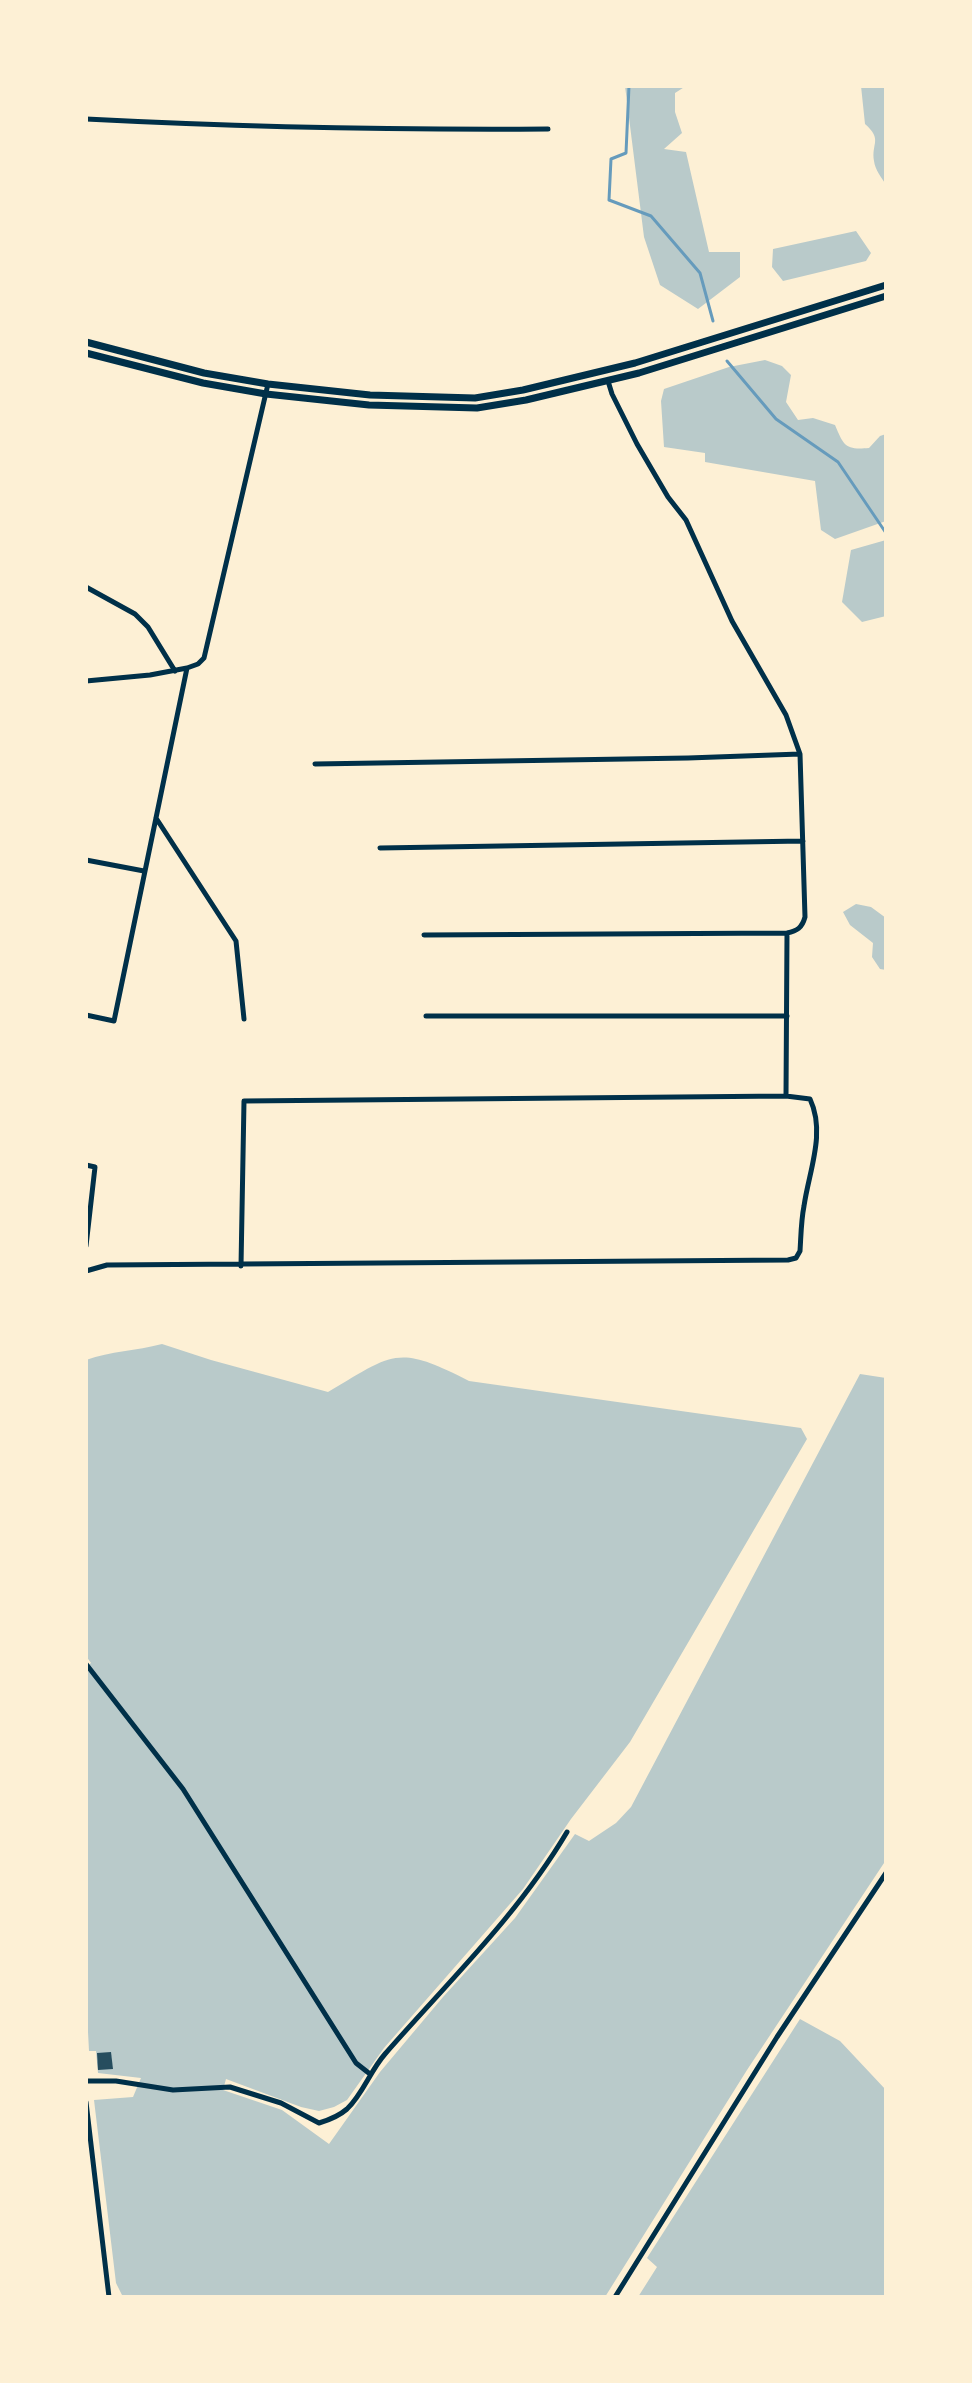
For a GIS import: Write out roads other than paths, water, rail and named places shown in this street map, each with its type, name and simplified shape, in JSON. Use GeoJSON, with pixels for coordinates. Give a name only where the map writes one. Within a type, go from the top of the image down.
{"type":"FeatureCollection","features":[{"type":"Feature","properties":{"kind":"main road"},"geometry":{"type":"LineString","coordinates":[[86,342],[191,370],[268,384],[452,399],[497,395],[635,363],[886,285]]}},
{"type":"Feature","properties":{"kind":"main road"},"geometry":{"type":"LineString","coordinates":[[86,353],[203,383],[266,394],[369,405],[477,408],[608,381],[886,296]]}},
{"type":"Feature","properties":{"kind":"street"},"geometry":{"type":"LineString","coordinates":[[86,119],[229,127],[548,129]]}},
{"type":"Feature","properties":{"kind":"street"},"geometry":{"type":"LineString","coordinates":[[424,935],[787,933],[803,925],[800,754],[786,715],[732,621],[686,520],[668,497],[637,444],[608,381]]}},
{"type":"Feature","properties":{"kind":"street"},"geometry":{"type":"LineString","coordinates":[[86,681],[175,671],[198,664],[204,658],[268,384]]}},
{"type":"Feature","properties":{"kind":"street"},"geometry":{"type":"LineString","coordinates":[[86,587],[135,614],[148,627],[175,671]]}},
{"type":"Feature","properties":{"kind":"street"},"geometry":{"type":"LineString","coordinates":[[86,1015],[114,1021],[187,668]]}},
{"type":"Feature","properties":{"kind":"street"},"geometry":{"type":"LineString","coordinates":[[315,764],[800,754]]}},
{"type":"Feature","properties":{"kind":"street"},"geometry":{"type":"LineString","coordinates":[[156,817],[236,941],[244,1019]]}},
{"type":"Feature","properties":{"kind":"street"},"geometry":{"type":"LineString","coordinates":[[380,848],[803,841]]}},
{"type":"Feature","properties":{"kind":"street"},"geometry":{"type":"LineString","coordinates":[[86,860],[144,871]]}},
{"type":"Feature","properties":{"kind":"street"},"geometry":{"type":"LineString","coordinates":[[786,1096],[787,933]]}},
{"type":"Feature","properties":{"kind":"street"},"geometry":{"type":"LineString","coordinates":[[426,1016],[787,1016]]}},
{"type":"Feature","properties":{"kind":"street"},"geometry":{"type":"LineString","coordinates":[[86,1271],[107,1265],[241,1266],[414,1261],[788,1260],[796,1258],[800,1251],[817,1125],[810,1099],[786,1096],[244,1101],[241,1266]]}},
{"type":"Feature","properties":{"kind":"street"},"geometry":{"type":"LineString","coordinates":[[86,1165],[95,1167],[86,1246]]}},
{"type":"Feature","properties":{"kind":"street"},"geometry":{"type":"LineString","coordinates":[[86,1664],[183,1789],[356,2063],[370,2074]]}},
{"type":"Feature","properties":{"kind":"street"},"geometry":{"type":"LineString","coordinates":[[86,2081],[116,2081],[173,2090],[230,2087],[281,2103],[319,2123],[332,2119],[347,2109],[370,2074],[515,1908],[544,1872],[567,1832]]}},
{"type":"Feature","properties":{"kind":"street"},"geometry":{"type":"LineString","coordinates":[[615,2297],[777,2037],[886,1873]]}},
{"type":"Feature","properties":{"kind":"street"},"geometry":{"type":"LineString","coordinates":[[86,2102],[109,2297]]}},
{"type":"Feature","properties":{"kind":"waterway"},"geometry":{"type":"LineString","coordinates":[[629,86],[626,153],[611,159],[609,200],[651,216],[700,273],[713,321]]}},
{"type":"Feature","properties":{"kind":"waterway"},"geometry":{"type":"LineString","coordinates":[[727,361],[776,419],[838,462],[886,533]]}}]}
